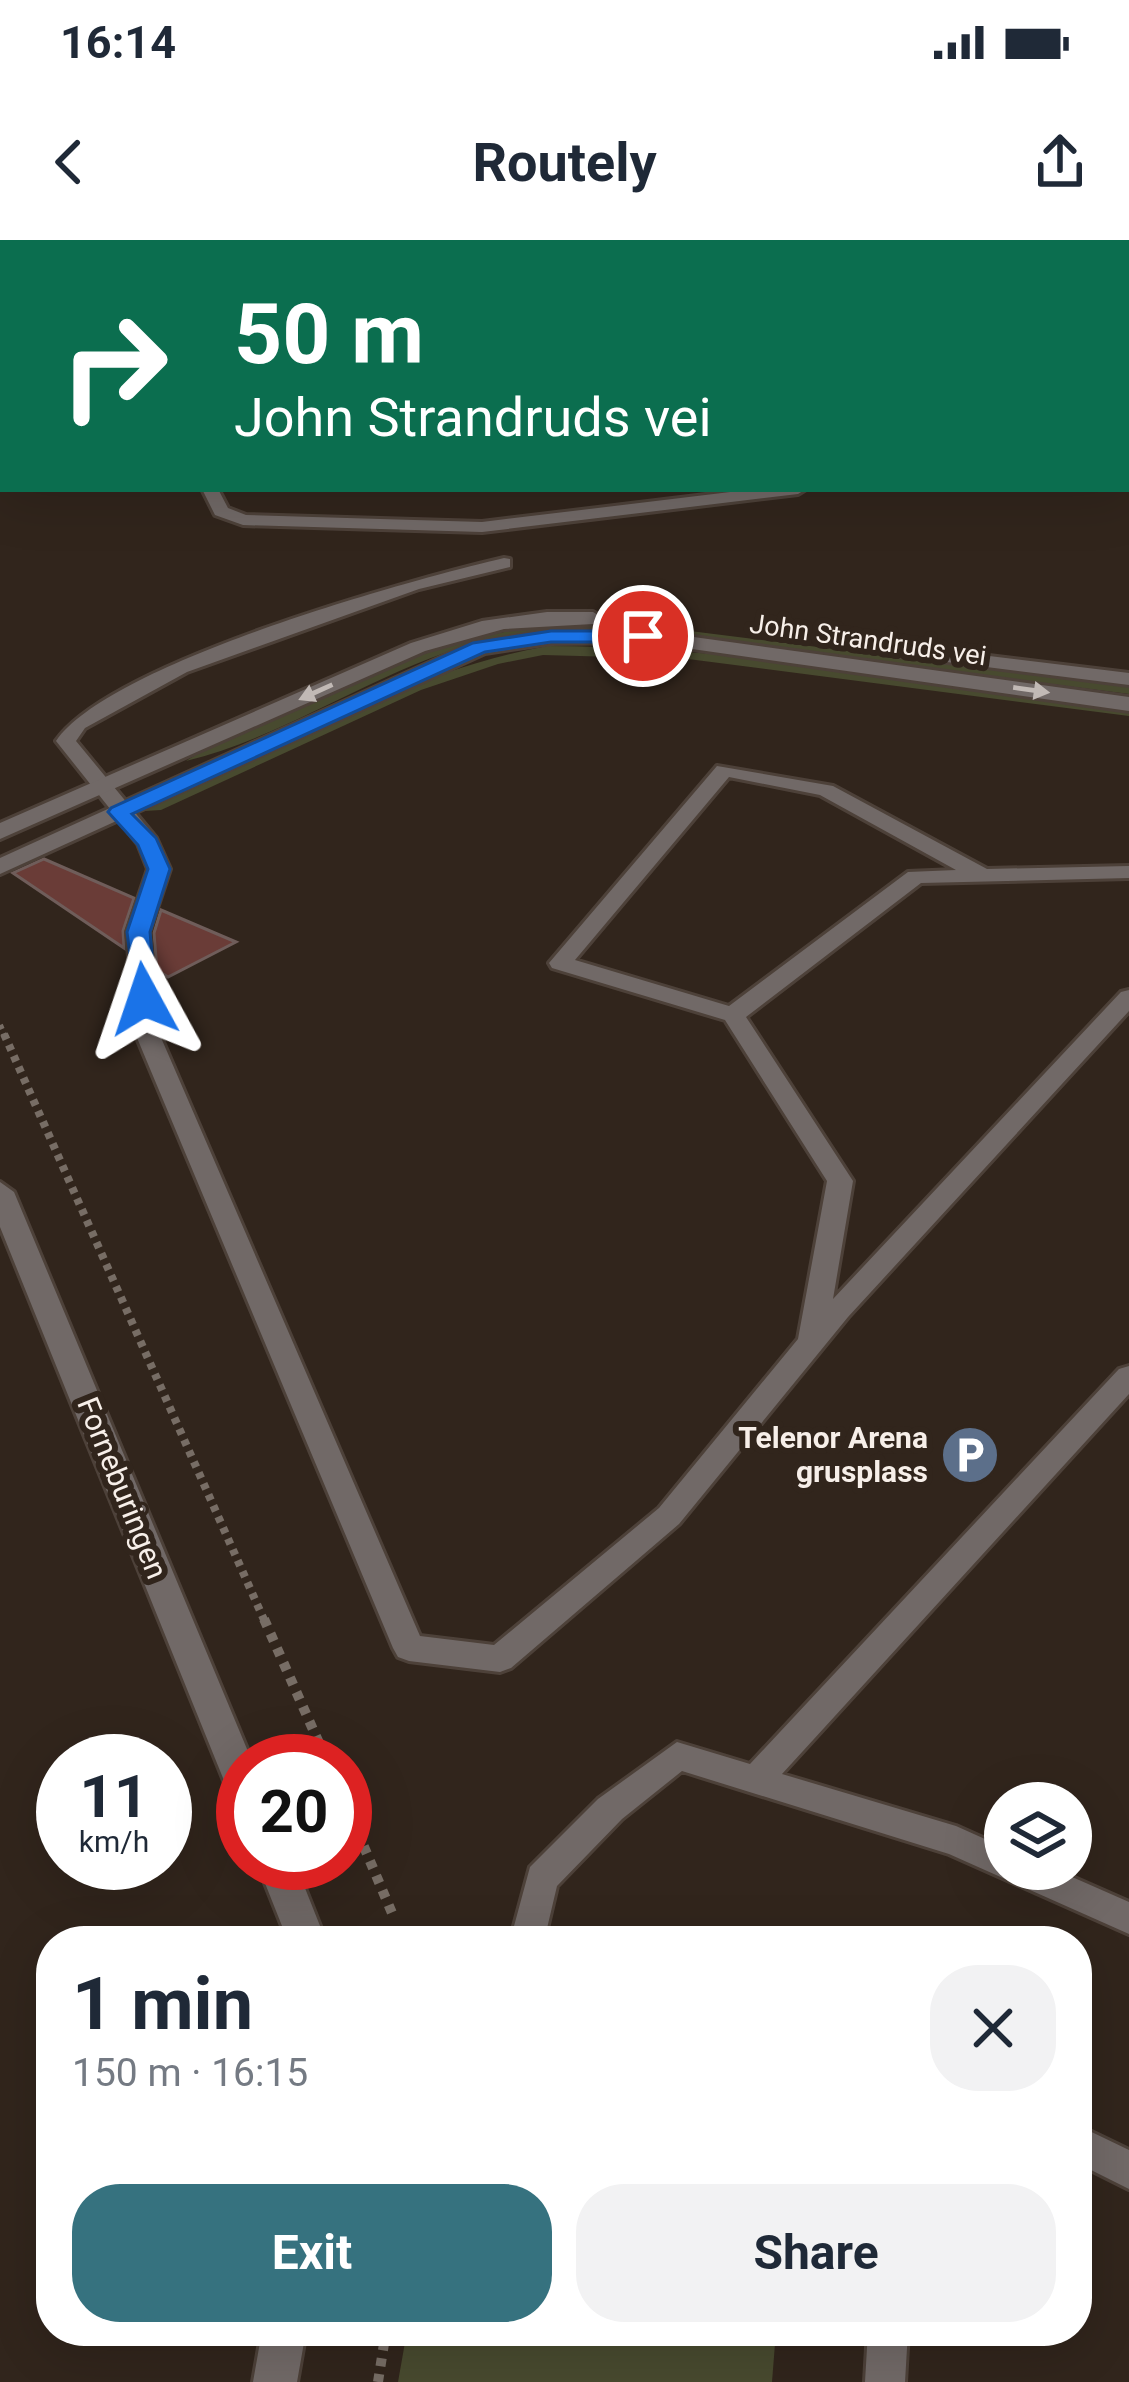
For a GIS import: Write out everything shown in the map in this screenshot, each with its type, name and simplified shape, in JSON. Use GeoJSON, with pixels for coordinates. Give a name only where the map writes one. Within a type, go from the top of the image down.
{"type":"FeatureCollection","features":[{"type":"Feature","properties":{"kind":"street","name":"John Strandruds vei"},"geometry":{"type":"LineString","coordinates":[[0,832],[418,647],[485,623],[551,616],[663,622],[1129,680]]}},
{"type":"Feature","properties":{"kind":"street","name":"John Strandruds vei"},"geometry":{"type":"LineString","coordinates":[[0,867],[480,647],[551,637],[643,636],[1129,704]]}},
{"type":"Feature","properties":{"kind":"street","name":"Forneburingen"},"geometry":{"type":"LineString","coordinates":[[0,1192],[8,1232],[222,1734]]}},
{"type":"Feature","properties":{"kind":"street"},"geometry":{"type":"LineString","coordinates":[[287,1890],[301,1926]]}},
{"type":"Feature","properties":{"kind":"street"},"geometry":{"type":"LineString","coordinates":[[275,2382],[281,2346]]}},
{"type":"Feature","properties":{"kind":"lane"},"geometry":{"type":"LineString","coordinates":[[212,492],[221,511],[243,520],[482,527],[773,492]]}},
{"type":"Feature","properties":{"kind":"lane"},"geometry":{"type":"LineString","coordinates":[[504,562],[413,585],[180,668],[106,706],[78,724],[66,741],[148,843],[159,869],[138,932],[147,1033],[410,1648],[500,1659],[669,1516],[811,1343],[1129,998]]}},
{"type":"Feature","properties":{"kind":"lane"},"geometry":{"type":"LineString","coordinates":[[811,1343],[840,1180],[733,1015],[560,964],[724,770],[826,790],[984,876]]}},
{"type":"Feature","properties":{"kind":"lane"},"geometry":{"type":"LineString","coordinates":[[733,1015],[916,877],[1129,872]]}},
{"type":"Feature","properties":{"kind":"lane"},"geometry":{"type":"LineString","coordinates":[[755,1780],[1129,1376]]}},
{"type":"Feature","properties":{"kind":"lane"},"geometry":{"type":"LineString","coordinates":[[531,1926],[542,1878],[610,1810],[677,1756],[956,1841],[984,1854]]}},
{"type":"Feature","properties":{"kind":"lane"},"geometry":{"type":"LineString","coordinates":[[1065,1890],[1129,1918]]}},
{"type":"Feature","properties":{"kind":"lane"},"geometry":{"type":"LineString","coordinates":[[1092,2151],[1129,2170]]}},
{"type":"Feature","properties":{"kind":"lane"},"geometry":{"type":"LineString","coordinates":[[885,2382],[888,2346]]}},
{"type":"Feature","properties":{"kind":"path"},"geometry":{"type":"LineString","coordinates":[[0,1025],[315,1734]]}},
{"type":"Feature","properties":{"kind":"path"},"geometry":{"type":"LineString","coordinates":[[372,1866],[392,1913]]}},
{"type":"Feature","properties":{"kind":"path"},"geometry":{"type":"LineString","coordinates":[[378,2382],[384,2346]]}},
{"type":"Feature","properties":{"kind":"green space"},"geometry":{"type":"Polygon","coordinates":[[[575,623],[682,630],[1129,686],[1129,694],[681,636],[567,630],[492,639],[452,650],[264,734],[186,761],[234,734],[426,653],[499,633],[575,623]]]}},
{"type":"Feature","properties":{"kind":"green space"},"geometry":{"type":"Polygon","coordinates":[[[547,646],[693,652],[839,668],[1129,707],[1129,716],[688,659],[543,655],[498,664],[421,690],[161,810],[145,811],[157,798],[348,710],[446,673],[547,646]]]}},
{"type":"Feature","properties":{"kind":"green space"},"geometry":{"type":"Polygon","coordinates":[[[404,2346],[775,2346],[772,2382],[398,2382],[404,2346]]]}},
{"type":"Feature","properties":{"kind":"building"},"geometry":{"type":"Polygon","coordinates":[[[44,859],[134,898],[123,931],[124,948],[13,873],[44,859]]]}},
{"type":"Feature","properties":{"kind":"building"},"geometry":{"type":"Polygon","coordinates":[[[161,910],[236,942],[168,977],[157,970],[154,933],[161,910]]]}},
{"type":"Feature","properties":{"kind":"place","name":"Telenor Arena grusplass"},"geometry":{"type":"Point","coordinates":[970,1455]}},
{"type":"Feature","properties":{"kind":"route"},"geometry":{"type":"LineString","coordinates":[[144,999],[138,932],[159,869],[148,843],[119,812],[480,647],[551,637],[643,636]]}}]}
